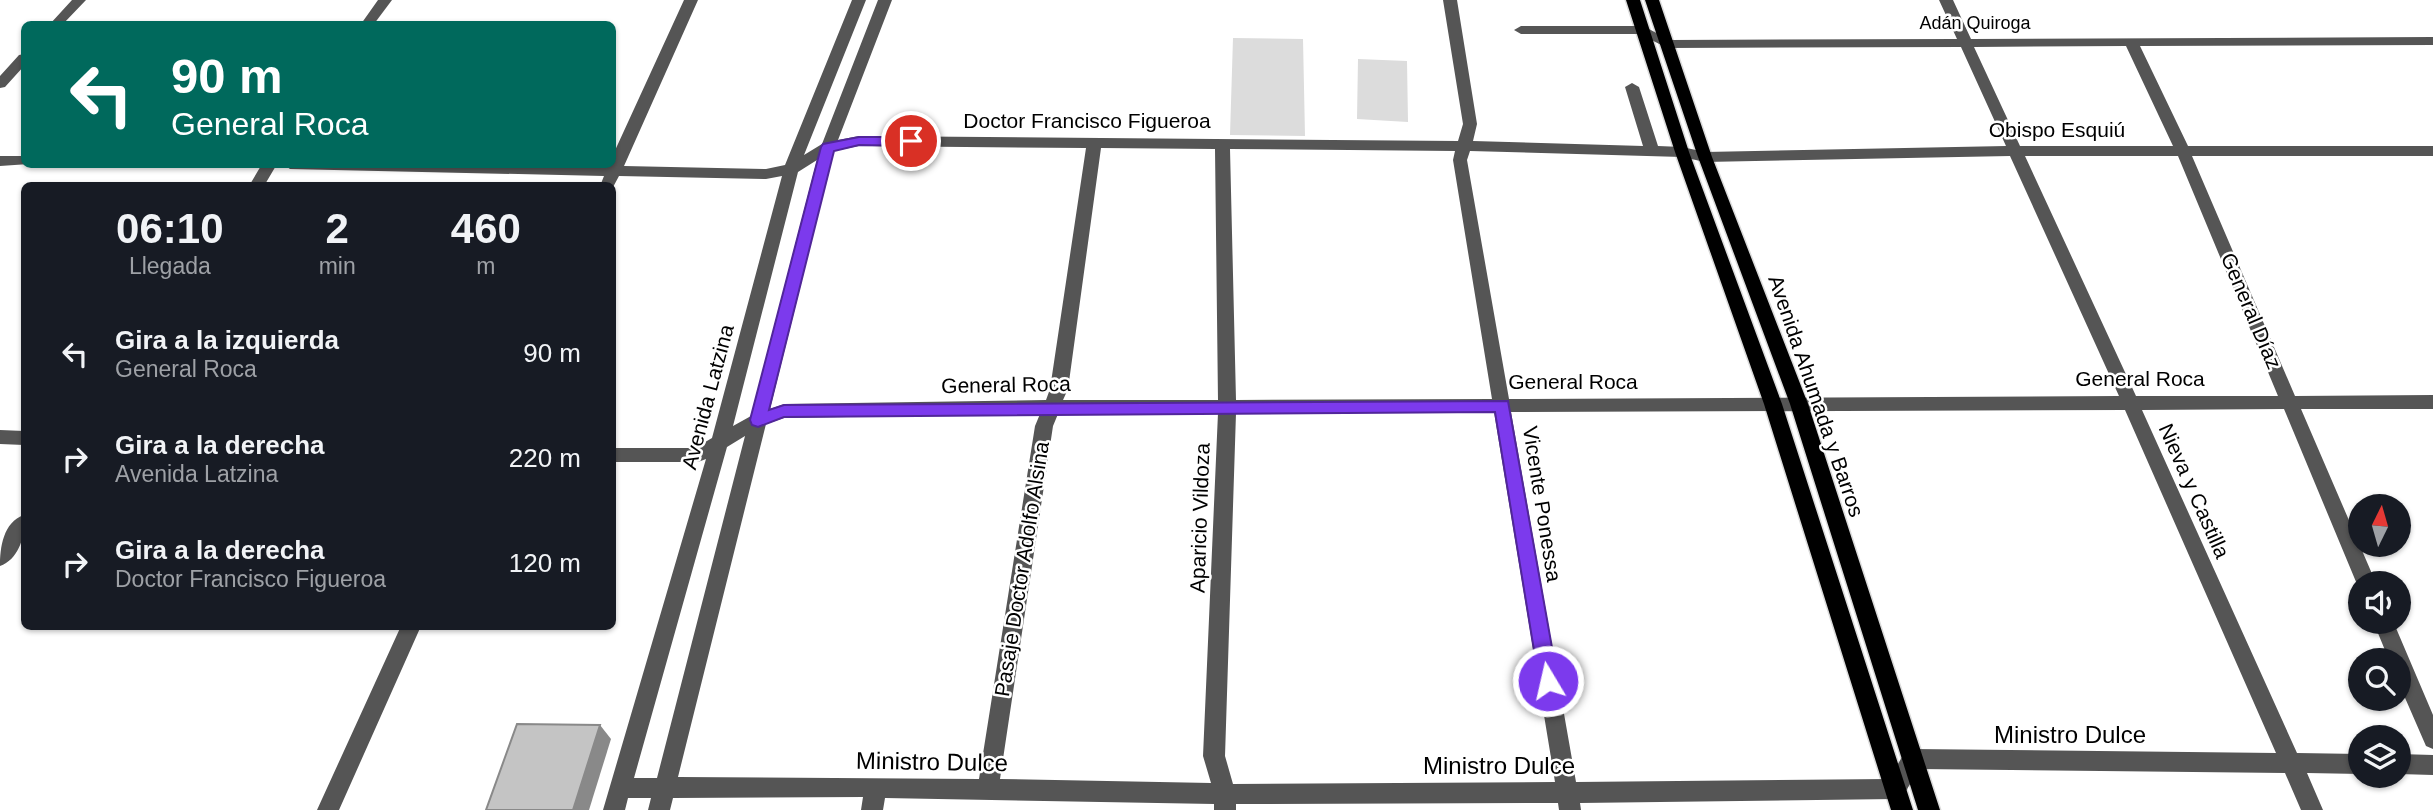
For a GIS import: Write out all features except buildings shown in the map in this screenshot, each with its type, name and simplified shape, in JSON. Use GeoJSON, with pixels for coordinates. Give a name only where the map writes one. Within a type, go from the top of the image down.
{"type":"FeatureCollection","features":[{"type":"Feature","properties":{"kind":"main road","name":"Avenida Ahumada y Barros"},"geometry":{"type":"LineString","coordinates":[[1633,0],[1682,152],[1773,404],[1902,810]]}},
{"type":"Feature","properties":{"kind":"main road","name":"Avenida Ahumada y Barros"},"geometry":{"type":"LineString","coordinates":[[1652,0],[1705,157],[1799,404],[1929,810]]}},
{"type":"Feature","properties":{"kind":"street"},"geometry":{"type":"LineString","coordinates":[[59,21],[79,0]]}},
{"type":"Feature","properties":{"kind":"street"},"geometry":{"type":"LineString","coordinates":[[370,21],[384,0]]}},
{"type":"Feature","properties":{"kind":"street"},"geometry":{"type":"LineString","coordinates":[[616,166],[691,0]]}},
{"type":"Feature","properties":{"kind":"street","name":"Avenida Latzina"},"geometry":{"type":"LineString","coordinates":[[614,810],[720,441],[791,169],[859,0]]}},
{"type":"Feature","properties":{"kind":"street"},"geometry":{"type":"LineString","coordinates":[[659,810],[828,147],[885,0]]}},
{"type":"Feature","properties":{"kind":"street","name":"Vicente Ponessa"},"geometry":{"type":"LineString","coordinates":[[1450,0],[1470,124],[1460,160],[1568,801]]}},
{"type":"Feature","properties":{"kind":"street","name":"Nieva y Castilla"},"geometry":{"type":"LineString","coordinates":[[1946,0],[2130,402],[2312,810]]}},
{"type":"Feature","properties":{"kind":"street"},"geometry":{"type":"LineString","coordinates":[[1521,30],[1643,30],[1667,44]]}},
{"type":"Feature","properties":{"kind":"street","name":"Adán Quiroga"},"geometry":{"type":"LineString","coordinates":[[1667,44],[2433,41]]}},
{"type":"Feature","properties":{"kind":"street","name":"General Díaz"},"geometry":{"type":"LineString","coordinates":[[2131,42],[2183,151],[2361,571]]}},
{"type":"Feature","properties":{"kind":"street"},"geometry":{"type":"LineString","coordinates":[[0,83],[21,61]]}},
{"type":"Feature","properties":{"kind":"street"},"geometry":{"type":"LineString","coordinates":[[1632,87],[1651,151]]}},
{"type":"Feature","properties":{"kind":"street","name":"Doctor Francisco Figueroa"},"geometry":{"type":"LineString","coordinates":[[506,168],[766,174],[791,169],[828,147],[859,141],[1464,146],[1682,152]]}},
{"type":"Feature","properties":{"kind":"street","name":"Pasaje Doctor Adolfo Alsina"},"geometry":{"type":"LineString","coordinates":[[988,790],[1044,426],[1059,389],[1094,142]]}},
{"type":"Feature","properties":{"kind":"street","name":"Aparicio Vildoza"},"geometry":{"type":"LineString","coordinates":[[1222,143],[1227,407],[1214,756],[1225,802]]}},
{"type":"Feature","properties":{"kind":"street","name":"Obispo Esquiú"},"geometry":{"type":"LineString","coordinates":[[1682,152],[1705,157],[2014,151],[2433,151]]}},
{"type":"Feature","properties":{"kind":"street"},"geometry":{"type":"LineString","coordinates":[[0,161],[21,161]]}},
{"type":"Feature","properties":{"kind":"street"},"geometry":{"type":"LineString","coordinates":[[609,182],[614,170]]}},
{"type":"Feature","properties":{"kind":"street","name":"General Roca"},"geometry":{"type":"LineString","coordinates":[[616,455],[698,454],[758,420],[784,411],[1051,407],[2433,402]]}},
{"type":"Feature","properties":{"kind":"street"},"geometry":{"type":"LineString","coordinates":[[0,437],[21,438]]}},
{"type":"Feature","properties":{"kind":"street"},"geometry":{"type":"LineString","coordinates":[[0,558],[21,527]]}},
{"type":"Feature","properties":{"kind":"street"},"geometry":{"type":"LineString","coordinates":[[328,810],[409,630]]}},
{"type":"Feature","properties":{"kind":"street"},"geometry":{"type":"LineString","coordinates":[[2411,688],[2433,739]]}},
{"type":"Feature","properties":{"kind":"street"},"geometry":{"type":"LineString","coordinates":[[1895,789],[1913,760]]}},
{"type":"Feature","properties":{"kind":"street","name":"Ministro Dulce"},"geometry":{"type":"LineString","coordinates":[[1913,760],[2348,764]]}},
{"type":"Feature","properties":{"kind":"street"},"geometry":{"type":"LineString","coordinates":[[2411,764],[2433,765]]}},
{"type":"Feature","properties":{"kind":"street"},"geometry":{"type":"LineString","coordinates":[[872,810],[876,787]]}},
{"type":"Feature","properties":{"kind":"street","name":"Ministro Dulce"},"geometry":{"type":"LineString","coordinates":[[620,788],[876,787],[1225,802],[1568,801],[1895,789]]}},
{"type":"Feature","properties":{"kind":"shaded area"},"geometry":{"type":"Polygon","coordinates":[[[1233,38],[1303,39],[1305,136],[1230,135],[1233,38]]]}},
{"type":"Feature","properties":{"kind":"shaded area"},"geometry":{"type":"Polygon","coordinates":[[[1358,59],[1407,61],[1408,122],[1357,119],[1358,59]]]}},
{"type":"Feature","properties":{"kind":"route"},"geometry":{"type":"LineString","coordinates":[[911,141],[859,141],[828,147],[758,420],[784,411],[1502,405],[1548,681]]}}]}
